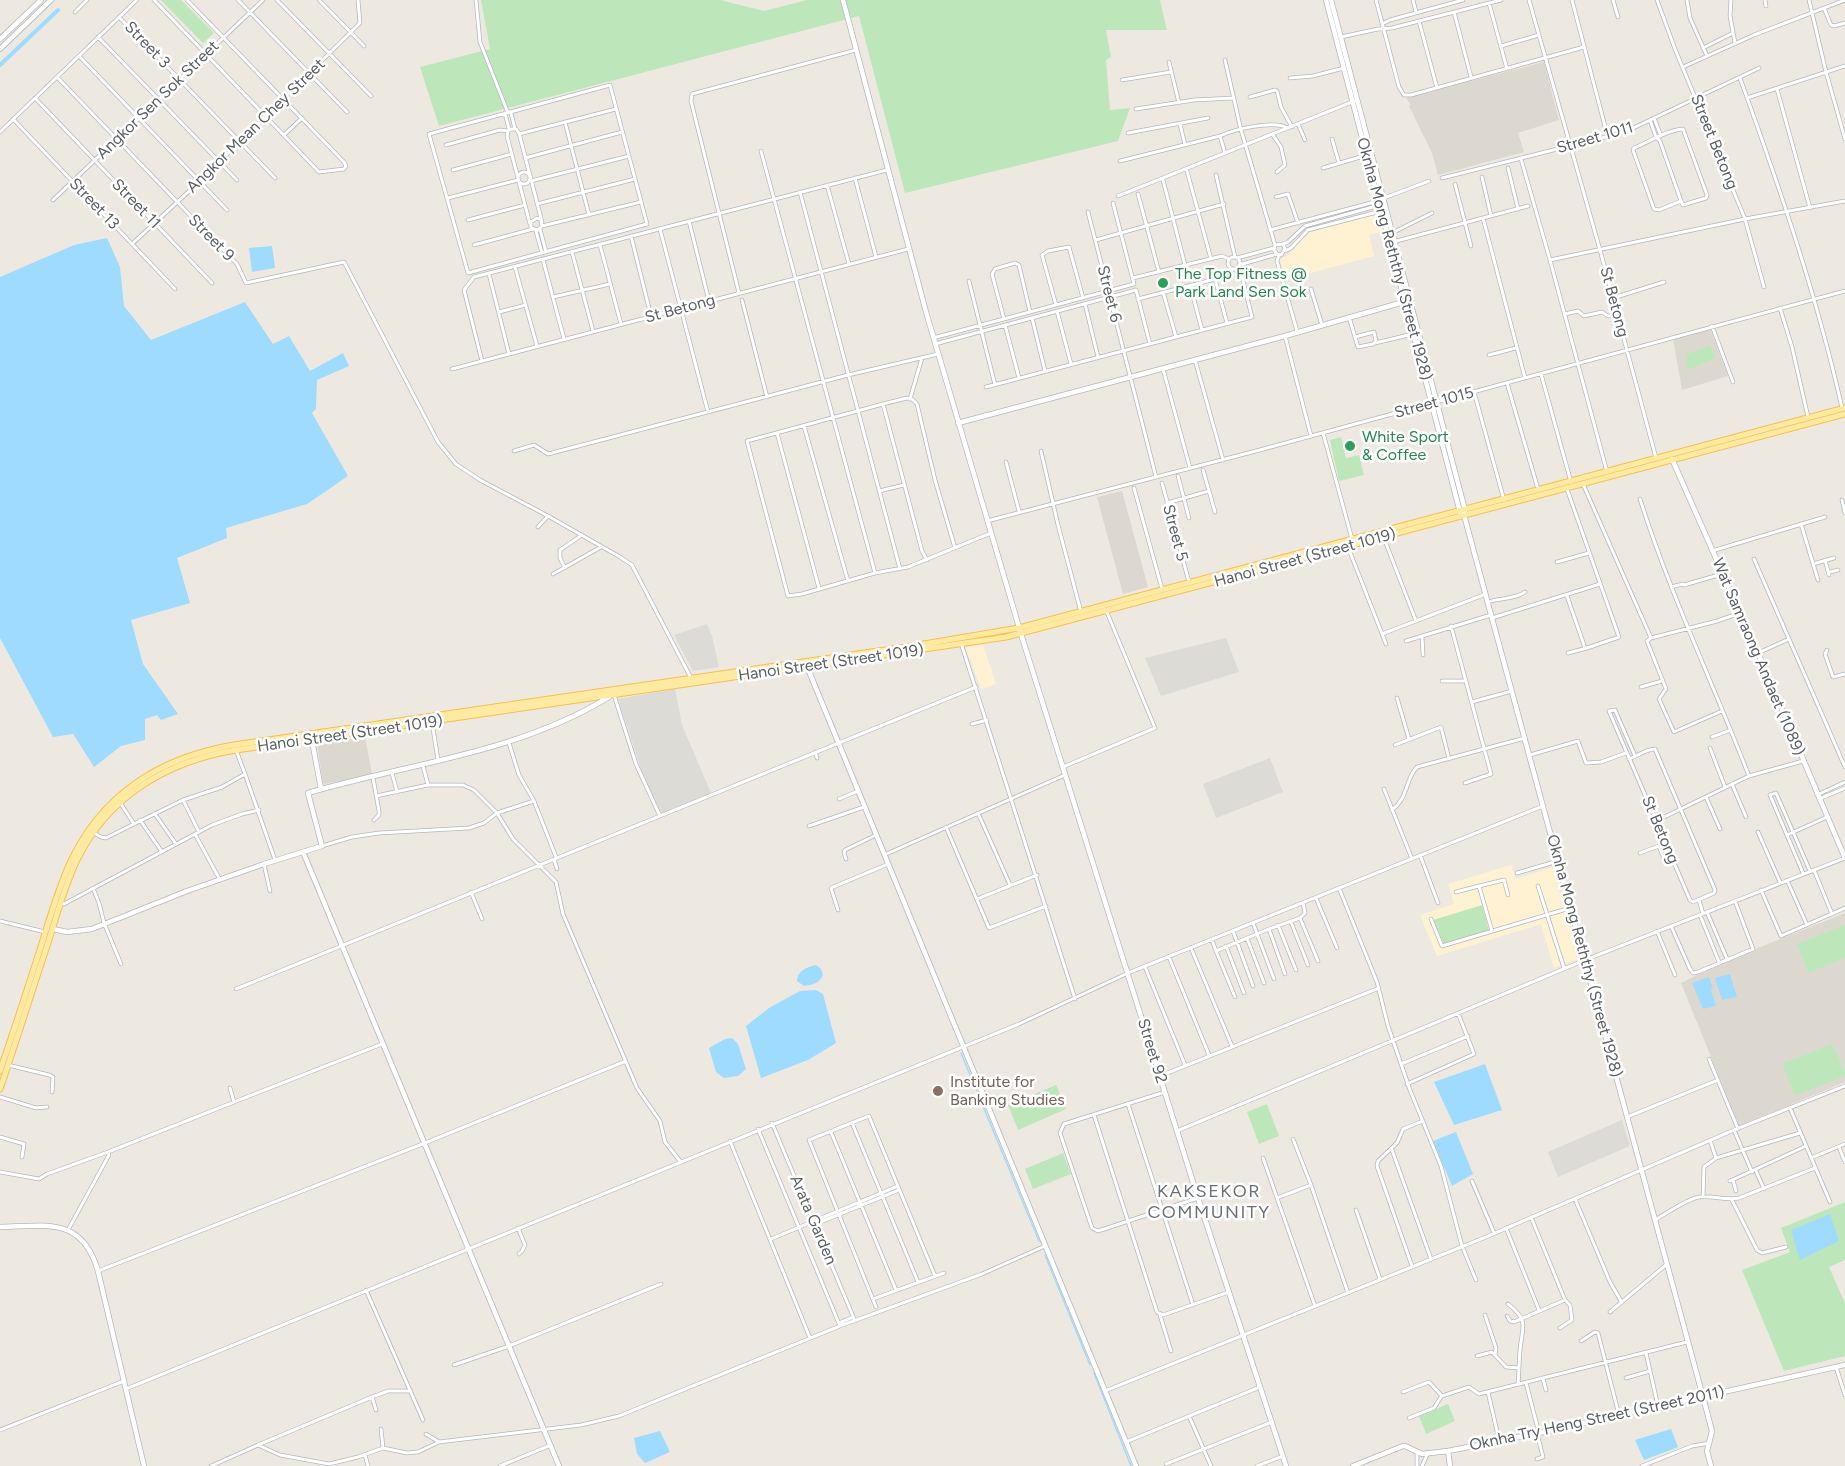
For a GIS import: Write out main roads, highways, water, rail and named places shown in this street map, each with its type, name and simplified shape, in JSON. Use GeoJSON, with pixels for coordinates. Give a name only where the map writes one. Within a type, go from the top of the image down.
{"type":"FeatureCollection","features":[{"type":"Feature","properties":{"kind":"main road"},"geometry":{"type":"LineString","coordinates":[[0,49],[51,0]]}},
{"type":"Feature","properties":{"kind":"main road","name":"Street 92"},"geometry":{"type":"LineString","coordinates":[[843,0],[908,249],[1020,631],[1198,1198],[1286,1466]]}},
{"type":"Feature","properties":{"kind":"main road","name":"Oknha Mong Reththy (Street 1928)"},"geometry":{"type":"LineString","coordinates":[[1326,0],[1339,38],[1344,68],[1355,101],[1367,155],[1392,233],[1392,243]]}},
{"type":"Feature","properties":{"kind":"main road","name":"Oknha Mong Reththy (Street 1928)"},"geometry":{"type":"LineString","coordinates":[[1331,0],[1355,101],[1463,512],[1703,1396]]}},
{"type":"Feature","properties":{"kind":"main road"},"geometry":{"type":"LineString","coordinates":[[0,39],[38,1]]}},
{"type":"Feature","properties":{"kind":"main road"},"geometry":{"type":"LineString","coordinates":[[958,423],[1407,301]]}},
{"type":"Feature","properties":{"kind":"main road","name":"Oknha Mong Reththy (Street 1928)"},"geometry":{"type":"LineString","coordinates":[[1407,301],[1413,334],[1434,402]]}},
{"type":"Feature","properties":{"kind":"main road","name":"Hanoi Street (Street 1019)"},"geometry":{"type":"LineString","coordinates":[[1463,512],[1570,486],[1607,472],[1656,459],[1672,458],[1844,412]]}},
{"type":"Feature","properties":{"kind":"main road","name":"Hanoi Street (Street 1019)"},"geometry":{"type":"LineString","coordinates":[[398,724],[432,722],[1020,631],[1348,547],[1538,491],[1583,484],[1809,418],[1844,412]]}},
{"type":"Feature","properties":{"kind":"main road","name":"Wat Samraong Andaet (1089)"},"geometry":{"type":"LineString","coordinates":[[1672,458],[1845,858]]}},
{"type":"Feature","properties":{"kind":"main road","name":"Hanoi Street (Street 1019)"},"geometry":{"type":"LineString","coordinates":[[1020,631],[1189,582],[1383,535]]}},
{"type":"Feature","properties":{"kind":"main road"},"geometry":{"type":"LineString","coordinates":[[806,664],[1136,1466]]}},
{"type":"Feature","properties":{"kind":"main road"},"geometry":{"type":"LineString","coordinates":[[52,929],[75,932],[92,929],[153,903],[322,846],[308,793],[509,743],[543,729],[611,694]]}},
{"type":"Feature","properties":{"kind":"main road","name":"Hanoi Street (Street 1019)"},"geometry":{"type":"LineString","coordinates":[[92,831],[120,802],[145,783],[174,767],[202,757],[312,737],[611,694]]}},
{"type":"Feature","properties":{"kind":"main road"},"geometry":{"type":"LineString","coordinates":[[312,737],[321,789]]}},
{"type":"Feature","properties":{"kind":"main road","name":"Hanoi Street (Street 1019)"},"geometry":{"type":"LineString","coordinates":[[0,1089],[46,932],[77,860],[106,809],[129,787],[172,761],[218,747],[312,737]]}},
{"type":"Feature","properties":{"kind":"main road"},"geometry":{"type":"LineString","coordinates":[[303,852],[560,1466]]}},
{"type":"Feature","properties":{"kind":"main road","name":"Hanoi Street (Street 1019)"},"geometry":{"type":"LineString","coordinates":[[0,1071],[52,929],[58,903]]}},
{"type":"Feature","properties":{"kind":"main road"},"geometry":{"type":"LineString","coordinates":[[0,1227],[49,1226],[68,1230],[76,1234],[89,1247],[98,1271],[144,1466]]}},
{"type":"Feature","properties":{"kind":"main road","name":"Oknha Try Heng Street (Street 2011)"},"geometry":{"type":"LineString","coordinates":[[1353,1466],[1403,1446],[1427,1455],[1538,1433],[1845,1365]]}},
{"type":"Feature","properties":{"kind":"main road"},"geometry":{"type":"LineString","coordinates":[[1703,1396],[1712,1431],[1707,1451],[1711,1466]]}},
{"type":"Feature","properties":{"kind":"main road"},"geometry":{"type":"LineString","coordinates":[[1448,1451],[1450,1466]]}},
{"type":"Feature","properties":{"kind":"water"},"geometry":{"type":"Polygon","coordinates":[[[107,238],[120,267],[124,306],[151,340],[245,302],[273,344],[289,336],[310,371],[343,353],[349,366],[317,380],[316,409],[312,413],[348,476],[307,504],[226,528],[227,538],[177,558],[190,603],[131,620],[143,664],[178,714],[161,720],[157,715],[145,719],[145,740],[121,746],[94,767],[73,734],[53,737],[0,638],[0,277],[74,245],[107,238]]]}},
{"type":"Feature","properties":{"kind":"water"},"geometry":{"type":"Polygon","coordinates":[[[272,246],[275,268],[252,272],[249,248],[272,246]]]}},
{"type":"Feature","properties":{"kind":"water"},"geometry":{"type":"Polygon","coordinates":[[[816,965],[821,969],[823,975],[818,982],[804,986],[797,981],[801,972],[816,965]]]}},
{"type":"Feature","properties":{"kind":"water"},"geometry":{"type":"Polygon","coordinates":[[[1730,974],[1737,997],[1722,1000],[1715,978],[1730,974]]]}},
{"type":"Feature","properties":{"kind":"water"},"geometry":{"type":"Polygon","coordinates":[[[1709,977],[1716,1006],[1703,1009],[1692,983],[1709,977]]]}},
{"type":"Feature","properties":{"kind":"water"},"geometry":{"type":"Polygon","coordinates":[[[816,990],[823,994],[836,1043],[808,1060],[761,1078],[746,1026],[769,1008],[800,991],[816,990]]]}},
{"type":"Feature","properties":{"kind":"water"},"geometry":{"type":"Polygon","coordinates":[[[732,1038],[738,1044],[746,1069],[738,1076],[724,1078],[716,1072],[709,1048],[725,1039],[732,1038]]]}},
{"type":"Feature","properties":{"kind":"water"},"geometry":{"type":"Polygon","coordinates":[[[1485,1064],[1502,1110],[1454,1125],[1434,1082],[1485,1064]]]}},
{"type":"Feature","properties":{"kind":"water"},"geometry":{"type":"Polygon","coordinates":[[[1456,1132],[1473,1174],[1452,1186],[1433,1141],[1456,1132]]]}},
{"type":"Feature","properties":{"kind":"water"},"geometry":{"type":"Polygon","coordinates":[[[1830,1214],[1839,1241],[1800,1260],[1791,1230],[1830,1214]]]}},
{"type":"Feature","properties":{"kind":"water"},"geometry":{"type":"Polygon","coordinates":[[[1671,1429],[1678,1447],[1644,1460],[1635,1440],[1671,1429]]]}},
{"type":"Feature","properties":{"kind":"water"},"geometry":{"type":"Polygon","coordinates":[[[660,1431],[670,1452],[645,1463],[637,1454],[634,1438],[660,1431]]]}},
{"type":"Feature","properties":{"kind":"waterway"},"geometry":{"type":"LineString","coordinates":[[0,65],[58,10]]}},
{"type":"Feature","properties":{"kind":"waterway"},"geometry":{"type":"LineString","coordinates":[[961,1053],[1039,1241]]}},
{"type":"Feature","properties":{"kind":"waterway"},"geometry":{"type":"LineString","coordinates":[[1045,1255],[1090,1365]]}},
{"type":"Feature","properties":{"kind":"waterway"},"geometry":{"type":"LineString","coordinates":[[1094,1373],[1131,1466]]}},
{"type":"Feature","properties":{"kind":"place","name":"The Top Fitness @ Park Land Sen Sok"},"geometry":{"type":"Point","coordinates":[1163,283]}},
{"type":"Feature","properties":{"kind":"place","name":"White Sport & Coffee"},"geometry":{"type":"Point","coordinates":[1350,446]}},
{"type":"Feature","properties":{"kind":"place","name":"Institute for Banking Studies"},"geometry":{"type":"Point","coordinates":[938,1091]}},
{"type":"Feature","properties":{"kind":"district","name":"KAKSEKOR COMMUNITY"},"geometry":{"type":"Point","coordinates":[1209,1202]}}]}
